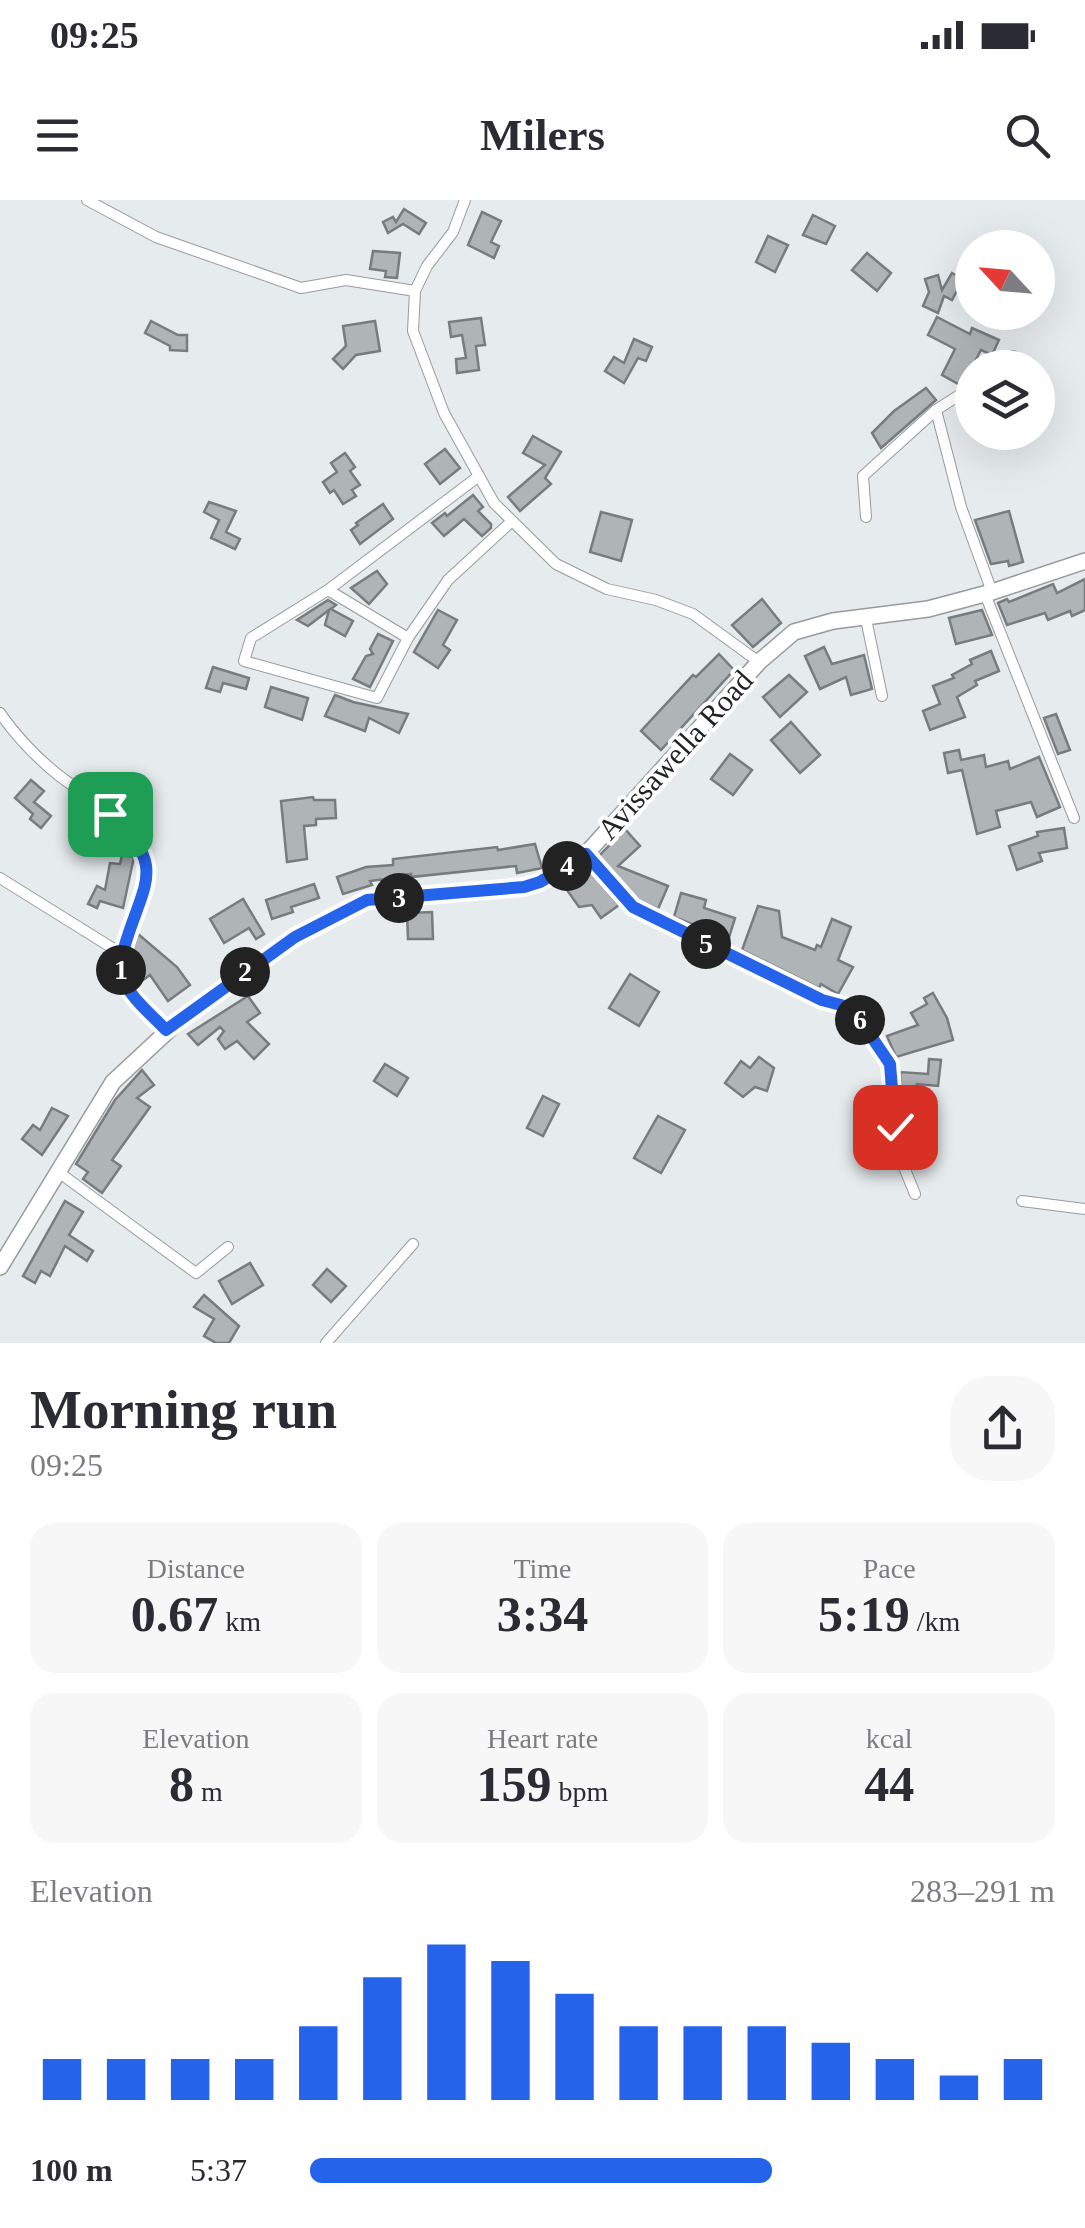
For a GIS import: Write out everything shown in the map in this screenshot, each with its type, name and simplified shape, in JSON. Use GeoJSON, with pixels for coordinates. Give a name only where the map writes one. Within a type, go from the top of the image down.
{"type":"FeatureCollection","features":[{"type":"Feature","properties":{"kind":"main road","name":"Avissawella Road"},"geometry":{"type":"LineString","coordinates":[[0,1267],[113,1082],[166,1030],[295,937],[367,900],[524,887],[540,882],[586,854],[759,662],[794,632],[833,621],[928,609],[1085,561]]}},
{"type":"Feature","properties":{"kind":"street"},"geometry":{"type":"LineString","coordinates":[[87,200],[156,237],[302,288],[346,280],[415,291]]}},
{"type":"Feature","properties":{"kind":"street"},"geometry":{"type":"LineString","coordinates":[[465,200],[454,232],[426,266],[415,291],[413,331],[444,413],[494,503],[556,564],[608,589],[694,614],[759,662]]}},
{"type":"Feature","properties":{"kind":"street"},"geometry":{"type":"LineString","coordinates":[[866,517],[863,476],[936,410],[955,398]]}},
{"type":"Feature","properties":{"kind":"street"},"geometry":{"type":"LineString","coordinates":[[936,410],[988,593],[1074,818]]}},
{"type":"Feature","properties":{"kind":"street"},"geometry":{"type":"LineString","coordinates":[[479,476],[328,590],[252,638],[244,661],[377,698],[408,638],[448,580],[512,521]]}},
{"type":"Feature","properties":{"kind":"street"},"geometry":{"type":"LineString","coordinates":[[328,590],[408,638]]}},
{"type":"Feature","properties":{"kind":"street"},"geometry":{"type":"LineString","coordinates":[[866,618],[882,696]]}},
{"type":"Feature","properties":{"kind":"street"},"geometry":{"type":"LineString","coordinates":[[0,713],[46,764],[110,814],[138,842],[147,864],[146,886],[120,967],[126,984],[166,1030]]}},
{"type":"Feature","properties":{"kind":"street"},"geometry":{"type":"LineString","coordinates":[[586,854],[633,907],[822,1000],[852,1008],[890,1064],[898,1155],[914,1194]]}},
{"type":"Feature","properties":{"kind":"street"},"geometry":{"type":"LineString","coordinates":[[0,878],[122,954]]}},
{"type":"Feature","properties":{"kind":"street"},"geometry":{"type":"LineString","coordinates":[[57,1171],[196,1274],[228,1247]]}},
{"type":"Feature","properties":{"kind":"street"},"geometry":{"type":"LineString","coordinates":[[1022,1201],[1085,1209]]}},
{"type":"Feature","properties":{"kind":"street"},"geometry":{"type":"LineString","coordinates":[[326,1343],[413,1244]]}},
{"type":"Feature","properties":{"kind":"building"},"geometry":{"type":"Polygon","coordinates":[[[404,209],[426,223],[419,234],[403,224],[388,233],[383,222],[393,217],[396,222],[404,209]]]}},
{"type":"Feature","properties":{"kind":"building"},"geometry":{"type":"Polygon","coordinates":[[[482,212],[501,221],[491,242],[499,246],[494,258],[468,245],[482,212]]]}},
{"type":"Feature","properties":{"kind":"building"},"geometry":{"type":"Polygon","coordinates":[[[813,215],[835,226],[826,244],[803,235],[813,215]]]}},
{"type":"Feature","properties":{"kind":"building"},"geometry":{"type":"Polygon","coordinates":[[[768,236],[788,245],[775,272],[756,262],[768,236]]]}},
{"type":"Feature","properties":{"kind":"building"},"geometry":{"type":"Polygon","coordinates":[[[373,251],[400,253],[397,278],[385,277],[386,271],[370,269],[373,251]]]}},
{"type":"Feature","properties":{"kind":"building"},"geometry":{"type":"Polygon","coordinates":[[[867,253],[891,273],[877,291],[852,270],[867,253]]]}},
{"type":"Feature","properties":{"kind":"building"},"geometry":{"type":"Polygon","coordinates":[[[952,273],[955,275],[952,300],[944,296],[938,313],[923,306],[929,292],[925,279],[938,275],[942,290],[952,273]]]}},
{"type":"Feature","properties":{"kind":"building"},"geometry":{"type":"Polygon","coordinates":[[[937,317],[955,326],[955,330],[970,334],[976,330],[999,340],[994,350],[955,350],[955,382],[942,375],[955,349],[928,335],[937,317]]]}},
{"type":"Feature","properties":{"kind":"building"},"geometry":{"type":"Polygon","coordinates":[[[481,318],[485,345],[476,346],[479,370],[457,373],[456,359],[466,358],[462,335],[451,337],[449,322],[481,318]]]}},
{"type":"Feature","properties":{"kind":"building"},"geometry":{"type":"Polygon","coordinates":[[[151,321],[178,335],[187,335],[187,351],[170,350],[170,346],[145,333],[151,321]]]}},
{"type":"Feature","properties":{"kind":"building"},"geometry":{"type":"Polygon","coordinates":[[[375,321],[380,351],[356,355],[343,369],[333,359],[346,346],[343,326],[375,321]]]}},
{"type":"Feature","properties":{"kind":"building"},"geometry":{"type":"Polygon","coordinates":[[[634,339],[652,347],[646,361],[638,358],[624,383],[605,371],[614,357],[624,363],[634,339]]]}},
{"type":"Feature","properties":{"kind":"building"},"geometry":{"type":"Polygon","coordinates":[[[926,388],[936,400],[881,448],[872,433],[926,388]]]}},
{"type":"Feature","properties":{"kind":"building"},"geometry":{"type":"Polygon","coordinates":[[[533,436],[561,452],[545,478],[551,484],[520,511],[508,497],[545,465],[523,453],[533,436]]]}},
{"type":"Feature","properties":{"kind":"building"},"geometry":{"type":"Polygon","coordinates":[[[445,449],[460,468],[440,484],[425,464],[445,449]]]}},
{"type":"Feature","properties":{"kind":"building"},"geometry":{"type":"Polygon","coordinates":[[[345,453],[355,467],[350,471],[360,485],[352,490],[356,496],[343,504],[323,482],[337,472],[331,463],[345,453]]]}},
{"type":"Feature","properties":{"kind":"building"},"geometry":{"type":"Polygon","coordinates":[[[473,495],[483,507],[478,511],[491,528],[482,536],[464,519],[444,536],[432,523],[473,495]]]}},
{"type":"Feature","properties":{"kind":"building"},"geometry":{"type":"Polygon","coordinates":[[[209,502],[236,511],[226,532],[240,539],[235,549],[211,538],[219,520],[204,512],[209,502]]]}},
{"type":"Feature","properties":{"kind":"building"},"geometry":{"type":"Polygon","coordinates":[[[383,504],[393,519],[360,544],[351,530],[383,504]]]}},
{"type":"Feature","properties":{"kind":"building"},"geometry":{"type":"Polygon","coordinates":[[[1009,511],[1023,562],[1009,566],[1008,561],[991,564],[975,520],[1009,511]]]}},
{"type":"Feature","properties":{"kind":"building"},"geometry":{"type":"Polygon","coordinates":[[[601,512],[632,520],[621,561],[590,552],[601,512]]]}},
{"type":"Feature","properties":{"kind":"building"},"geometry":{"type":"Polygon","coordinates":[[[377,571],[387,584],[369,604],[351,588],[377,571]]]}},
{"type":"Feature","properties":{"kind":"building"},"geometry":{"type":"Polygon","coordinates":[[[1085,579],[1085,610],[1048,620],[1045,613],[1007,625],[998,603],[1053,584],[1057,593],[1085,579]]]}},
{"type":"Feature","properties":{"kind":"building"},"geometry":{"type":"Polygon","coordinates":[[[762,599],[781,623],[753,647],[732,625],[762,599]]]}},
{"type":"Feature","properties":{"kind":"building"},"geometry":{"type":"Polygon","coordinates":[[[328,600],[336,605],[331,609],[353,621],[345,636],[325,625],[329,610],[308,626],[297,620],[328,600]]]}},
{"type":"Feature","properties":{"kind":"building"},"geometry":{"type":"Polygon","coordinates":[[[438,610],[457,620],[443,645],[450,650],[438,668],[414,652],[438,610]]]}},
{"type":"Feature","properties":{"kind":"building"},"geometry":{"type":"Polygon","coordinates":[[[982,610],[992,635],[956,644],[949,618],[982,610]]]}},
{"type":"Feature","properties":{"kind":"building"},"geometry":{"type":"Polygon","coordinates":[[[378,634],[393,641],[370,687],[353,679],[366,656],[373,654],[370,649],[378,634]]]}},
{"type":"Feature","properties":{"kind":"building"},"geometry":{"type":"Polygon","coordinates":[[[824,647],[832,664],[864,655],[872,689],[851,695],[846,677],[820,689],[805,656],[824,647]]]}},
{"type":"Feature","properties":{"kind":"building"},"geometry":{"type":"Polygon","coordinates":[[[991,651],[999,671],[975,681],[977,685],[957,697],[965,717],[930,730],[923,711],[940,704],[933,686],[954,678],[952,675],[972,664],[970,660],[991,651]]]}},
{"type":"Feature","properties":{"kind":"building"},"geometry":{"type":"Polygon","coordinates":[[[719,654],[734,670],[661,750],[641,731],[693,675],[696,677],[719,654]]]}},
{"type":"Feature","properties":{"kind":"building"},"geometry":{"type":"Polygon","coordinates":[[[213,667],[249,678],[246,689],[223,683],[220,692],[206,688],[213,667]]]}},
{"type":"Feature","properties":{"kind":"building"},"geometry":{"type":"Polygon","coordinates":[[[789,675],[807,692],[780,717],[763,697],[789,675]]]}},
{"type":"Feature","properties":{"kind":"building"},"geometry":{"type":"Polygon","coordinates":[[[271,687],[308,698],[302,720],[265,707],[271,687]]]}},
{"type":"Feature","properties":{"kind":"building"},"geometry":{"type":"Polygon","coordinates":[[[335,695],[408,714],[399,733],[369,718],[365,731],[325,716],[335,695]]]}},
{"type":"Feature","properties":{"kind":"building"},"geometry":{"type":"Polygon","coordinates":[[[1056,714],[1070,750],[1058,754],[1044,718],[1056,714]]]}},
{"type":"Feature","properties":{"kind":"building"},"geometry":{"type":"Polygon","coordinates":[[[791,722],[820,755],[800,773],[771,740],[791,722]]]}},
{"type":"Feature","properties":{"kind":"building"},"geometry":{"type":"Polygon","coordinates":[[[959,750],[961,760],[984,755],[986,767],[1008,761],[1010,769],[1039,757],[1060,807],[1037,817],[1031,802],[996,811],[1000,827],[977,834],[962,770],[948,773],[944,753],[959,750]]]}},
{"type":"Feature","properties":{"kind":"building"},"geometry":{"type":"Polygon","coordinates":[[[730,754],[752,770],[733,795],[711,779],[730,754]]]}},
{"type":"Feature","properties":{"kind":"building"},"geometry":{"type":"Polygon","coordinates":[[[31,780],[44,791],[34,802],[51,816],[41,828],[30,819],[33,814],[15,798],[31,780]]]}},
{"type":"Feature","properties":{"kind":"building"},"geometry":{"type":"Polygon","coordinates":[[[313,797],[335,800],[336,818],[316,819],[316,825],[304,826],[307,859],[287,862],[281,801],[313,797]]]}},
{"type":"Feature","properties":{"kind":"building"},"geometry":{"type":"Polygon","coordinates":[[[1064,828],[1067,848],[1039,853],[1042,861],[1017,870],[1009,846],[1038,836],[1037,832],[1064,828]]]}},
{"type":"Feature","properties":{"kind":"building"},"geometry":{"type":"Polygon","coordinates":[[[625,829],[640,846],[618,866],[668,886],[658,909],[638,900],[599,856],[625,829]]]}},
{"type":"Feature","properties":{"kind":"building"},"geometry":{"type":"Polygon","coordinates":[[[535,844],[542,868],[517,873],[516,866],[392,876],[343,894],[337,877],[366,867],[393,865],[393,859],[535,844]]]}},
{"type":"Feature","properties":{"kind":"building"},"geometry":{"type":"Polygon","coordinates":[[[122,855],[134,857],[123,908],[100,901],[97,908],[88,904],[97,886],[105,890],[110,863],[120,864],[122,855]]]}},
{"type":"Feature","properties":{"kind":"building"},"geometry":{"type":"Polygon","coordinates":[[[590,872],[619,905],[601,918],[592,905],[579,907],[567,890],[590,872]]]}},
{"type":"Feature","properties":{"kind":"building"},"geometry":{"type":"Polygon","coordinates":[[[314,884],[319,898],[291,907],[293,912],[272,919],[266,900],[314,884]]]}},
{"type":"Feature","properties":{"kind":"building"},"geometry":{"type":"Polygon","coordinates":[[[681,893],[706,900],[704,908],[735,918],[727,944],[706,933],[707,930],[674,917],[681,893]]]}},
{"type":"Feature","properties":{"kind":"building"},"geometry":{"type":"Polygon","coordinates":[[[243,899],[264,934],[256,939],[249,928],[224,943],[210,919],[243,899]]]}},
{"type":"Feature","properties":{"kind":"building"},"geometry":{"type":"Polygon","coordinates":[[[758,906],[779,911],[782,937],[815,950],[817,945],[821,947],[832,919],[851,927],[838,960],[853,967],[838,994],[742,950],[758,906]]]}},
{"type":"Feature","properties":{"kind":"building"},"geometry":{"type":"Polygon","coordinates":[[[432,912],[433,939],[408,939],[407,913],[432,912]]]}},
{"type":"Feature","properties":{"kind":"building"},"geometry":{"type":"Polygon","coordinates":[[[138,934],[177,967],[190,985],[168,1001],[150,975],[139,983],[131,973],[130,964],[139,957],[132,951],[138,934]]]}},
{"type":"Feature","properties":{"kind":"building"},"geometry":{"type":"Polygon","coordinates":[[[630,974],[659,992],[639,1026],[609,1008],[630,974]]]}},
{"type":"Feature","properties":{"kind":"building"},"geometry":{"type":"Polygon","coordinates":[[[933,993],[947,1018],[953,1040],[896,1057],[887,1036],[918,1025],[911,1013],[927,1004],[924,998],[933,993]]]}},
{"type":"Feature","properties":{"kind":"building"},"geometry":{"type":"Polygon","coordinates":[[[248,996],[260,1013],[247,1022],[269,1044],[254,1059],[237,1041],[225,1049],[218,1039],[224,1031],[220,1027],[198,1045],[188,1034],[248,996]]]}},
{"type":"Feature","properties":{"kind":"building"},"geometry":{"type":"Polygon","coordinates":[[[759,1057],[774,1068],[767,1091],[755,1087],[743,1097],[725,1083],[741,1061],[750,1068],[759,1057]]]}},
{"type":"Feature","properties":{"kind":"building"},"geometry":{"type":"Polygon","coordinates":[[[929,1059],[941,1060],[938,1086],[917,1084],[917,1089],[901,1088],[900,1072],[928,1074],[929,1059]]]}},
{"type":"Feature","properties":{"kind":"building"},"geometry":{"type":"Polygon","coordinates":[[[385,1064],[408,1078],[397,1096],[374,1081],[385,1064]]]}},
{"type":"Feature","properties":{"kind":"building"},"geometry":{"type":"Polygon","coordinates":[[[142,1070],[154,1085],[137,1098],[150,1107],[112,1160],[121,1166],[102,1193],[83,1179],[88,1172],[76,1164],[115,1100],[142,1070]]]}},
{"type":"Feature","properties":{"kind":"building"},"geometry":{"type":"Polygon","coordinates":[[[543,1096],[559,1104],[543,1136],[527,1128],[543,1096]]]}},
{"type":"Feature","properties":{"kind":"building"},"geometry":{"type":"Polygon","coordinates":[[[52,1108],[68,1116],[42,1155],[22,1139],[33,1125],[40,1130],[52,1108]]]}},
{"type":"Feature","properties":{"kind":"building"},"geometry":{"type":"Polygon","coordinates":[[[658,1116],[685,1130],[661,1173],[634,1158],[658,1116]]]}},
{"type":"Feature","properties":{"kind":"building"},"geometry":{"type":"Polygon","coordinates":[[[65,1201],[83,1212],[69,1235],[93,1251],[87,1261],[65,1246],[50,1276],[41,1271],[35,1283],[23,1276],[65,1201]]]}},
{"type":"Feature","properties":{"kind":"building"},"geometry":{"type":"Polygon","coordinates":[[[250,1263],[263,1285],[232,1304],[219,1281],[250,1263]]]}},
{"type":"Feature","properties":{"kind":"building"},"geometry":{"type":"Polygon","coordinates":[[[327,1269],[346,1286],[331,1302],[313,1285],[327,1269]]]}},
{"type":"Feature","properties":{"kind":"building"},"geometry":{"type":"Polygon","coordinates":[[[204,1295],[239,1326],[229,1343],[216,1343],[204,1336],[214,1319],[194,1307],[204,1295]]]}},
{"type":"Feature","properties":{"kind":"route"},"geometry":{"type":"LineString","coordinates":[[110,814],[138,842],[148,875],[122,954],[122,976],[166,1030],[295,937],[367,900],[524,887],[540,882],[586,854],[633,907],[822,1000],[852,1008],[890,1064],[895,1127]]}}]}
